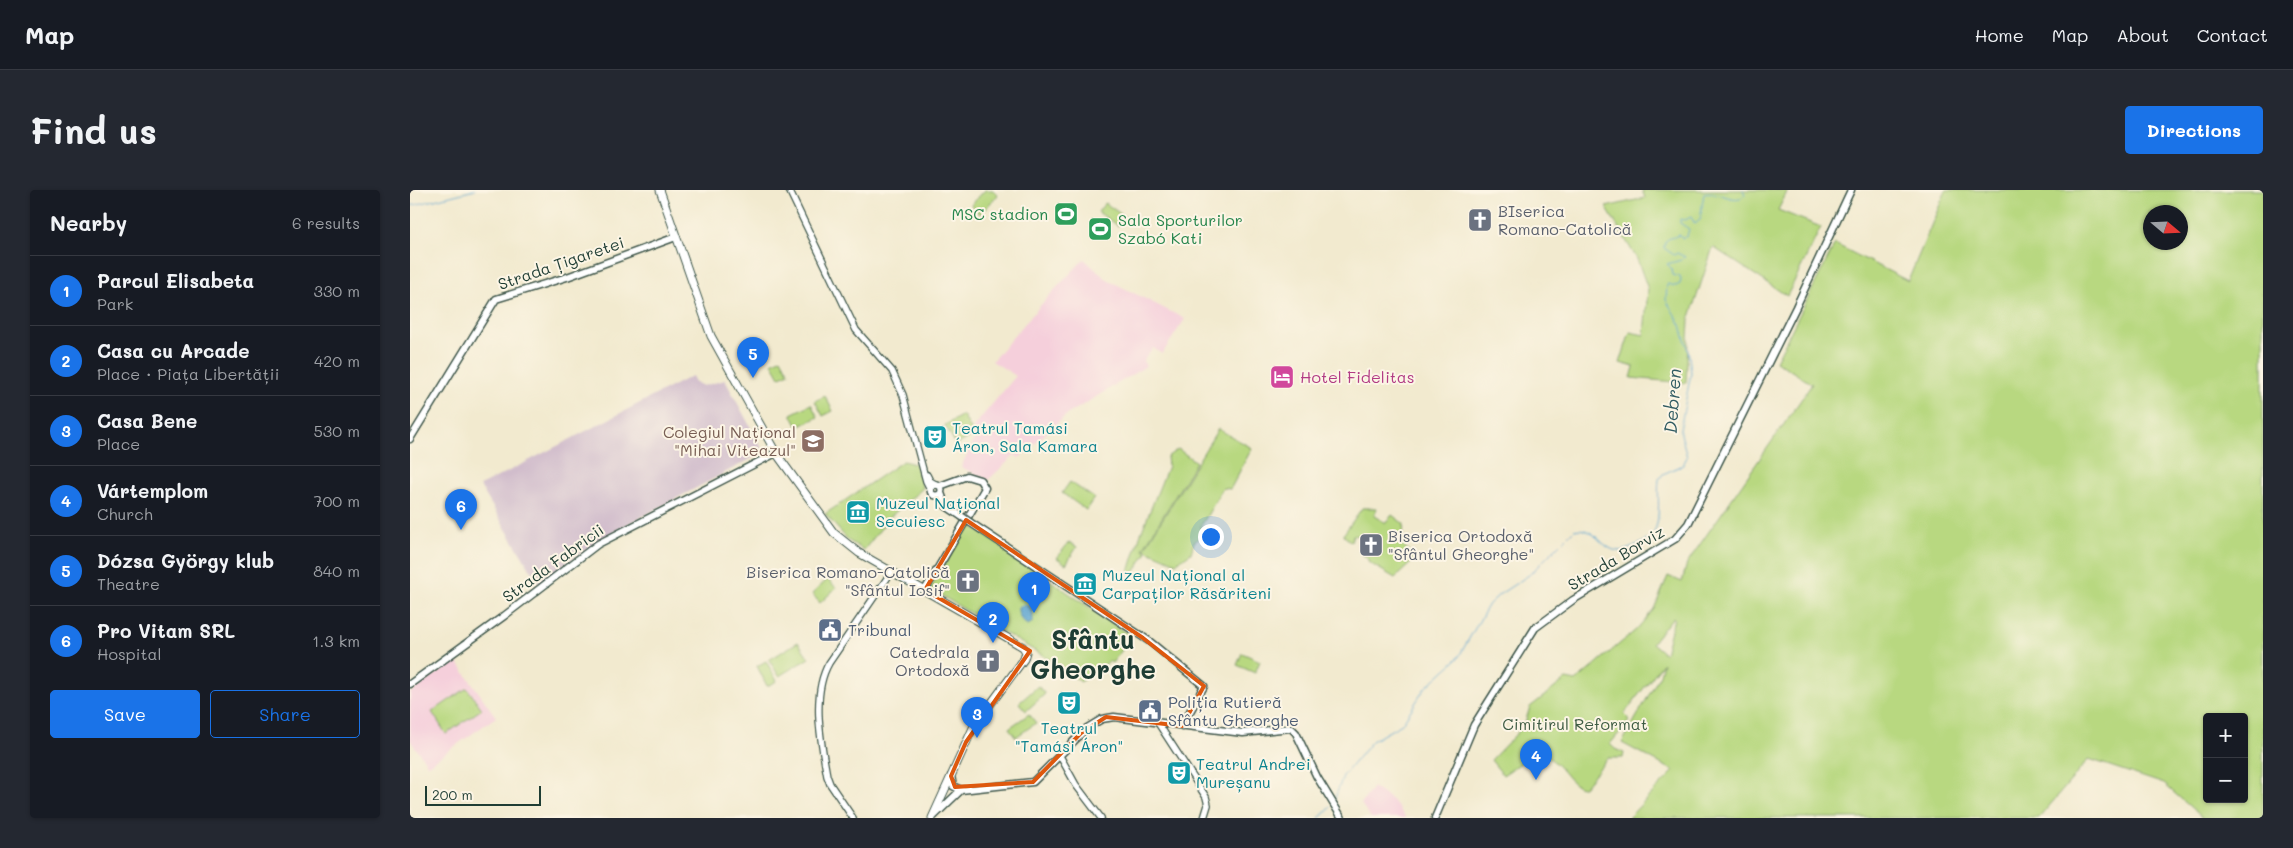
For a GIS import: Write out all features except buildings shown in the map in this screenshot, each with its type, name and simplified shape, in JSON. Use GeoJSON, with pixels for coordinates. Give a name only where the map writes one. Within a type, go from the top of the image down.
{"type":"FeatureCollection","features":[{"type":"Feature","properties":{"kind":"main road"},"geometry":{"type":"LineString","coordinates":[[660,190],[707,328],[776,454],[839,538],[859,552],[1023,647],[1026,654],[1024,659],[974,728],[932,817]]}},
{"type":"Feature","properties":{"kind":"main road","name":"Strada Borviz"},"geometry":{"type":"LineString","coordinates":[[1435,818],[1474,725],[1535,628],[1573,600],[1675,539],[1685,530],[1796,307],[1851,190]]}},
{"type":"Feature","properties":{"kind":"main road","name":"Strada Țigaretei"},"geometry":{"type":"LineString","coordinates":[[410,439],[496,298],[568,277],[676,237]]}},
{"type":"Feature","properties":{"kind":"main road","name":"Strada Fabricii"},"geometry":{"type":"LineString","coordinates":[[410,684],[504,616],[598,544],[776,454]]}},
{"type":"Feature","properties":{"kind":"main road"},"geometry":{"type":"LineString","coordinates":[[925,590],[985,490],[984,483],[974,477],[967,476],[940,489]]}},
{"type":"Feature","properties":{"kind":"main road"},"geometry":{"type":"LineString","coordinates":[[931,491],[933,486],[940,489],[946,506],[1143,638],[1204,686],[1182,726]]}},
{"type":"Feature","properties":{"kind":"main road"},"geometry":{"type":"LineString","coordinates":[[951,776],[953,786],[960,790],[1028,783],[1039,777],[1081,734],[1099,720],[1110,717],[1243,733],[1292,728],[1330,800],[1342,818]]}},
{"type":"Feature","properties":{"kind":"main road"},"geometry":{"type":"LineString","coordinates":[[932,817],[960,790]]}},
{"type":"Feature","properties":{"kind":"street"},"geometry":{"type":"LineString","coordinates":[[789,190],[856,330],[892,371],[903,395],[923,469],[931,491]]}},
{"type":"Feature","properties":{"kind":"street"},"geometry":{"type":"LineString","coordinates":[[923,469],[930,480],[940,489]]}},
{"type":"Feature","properties":{"kind":"street"},"geometry":{"type":"LineString","coordinates":[[853,818],[830,784],[827,776],[820,718],[822,683],[826,669],[892,571]]}},
{"type":"Feature","properties":{"kind":"street"},"geometry":{"type":"LineString","coordinates":[[1158,723],[1202,789],[1208,803],[1204,818]]}},
{"type":"Feature","properties":{"kind":"street"},"geometry":{"type":"LineString","coordinates":[[1165,736],[1167,724]]}},
{"type":"Feature","properties":{"kind":"street"},"geometry":{"type":"LineString","coordinates":[[1060,756],[1076,785],[1101,818]]}},
{"type":"Feature","properties":{"kind":"highlighted area"},"geometry":{"type":"Polygon","coordinates":[[[966,520],[1143,638],[1204,686],[1182,726],[1106,717],[1081,733],[1033,782],[955,787],[951,776],[966,742],[1030,651],[925,590],[966,520]]]}},
{"type":"Feature","properties":{"kind":"shaded area"},"geometry":{"type":"Polygon","coordinates":[[[1084,259],[1106,279],[1185,319],[1162,354],[1153,348],[1143,361],[1146,366],[1065,416],[1019,458],[1015,455],[988,480],[961,467],[976,436],[973,427],[1016,376],[992,361],[1084,259]]]}},
{"type":"Feature","properties":{"kind":"shaded area"},"geometry":{"type":"Polygon","coordinates":[[[692,376],[695,382],[703,386],[725,380],[764,452],[600,539],[539,584],[480,486],[692,376]]]}},
{"type":"Feature","properties":{"kind":"shaded area"},"geometry":{"type":"Polygon","coordinates":[[[456,660],[496,717],[428,765],[410,740],[410,693],[456,660]]]}},
{"type":"Feature","properties":{"kind":"shaded area"},"geometry":{"type":"Polygon","coordinates":[[[1373,787],[1393,801],[1406,818],[1371,818],[1361,804],[1373,787]]]}},
{"type":"Feature","properties":{"kind":"green space"},"geometry":{"type":"Polygon","coordinates":[[[985,190],[993,190],[998,195],[980,214],[971,205],[985,190]]]}},
{"type":"Feature","properties":{"kind":"green space"},"geometry":{"type":"Polygon","coordinates":[[[1642,190],[1788,190],[1778,210],[1821,227],[1787,296],[1713,247],[1689,320],[1686,383],[1631,378],[1634,367],[1620,363],[1630,332],[1644,335],[1648,289],[1637,259],[1606,207],[1645,198],[1642,190]]]}},
{"type":"Feature","properties":{"kind":"green space","name":"Cimitirul Reformat"},"geometry":{"type":"Polygon","coordinates":[[[1946,190],[2263,190],[2263,818],[2203,818],[2164,784],[2089,759],[2039,818],[1628,818],[1674,771],[1622,743],[1660,675],[1663,663],[1624,714],[1630,720],[1610,744],[1615,749],[1624,753],[1623,758],[1608,758],[1584,787],[1574,783],[1551,759],[1545,756],[1527,759],[1503,775],[1491,760],[1524,726],[1530,707],[1566,679],[1576,681],[1637,629],[1654,609],[1668,576],[1682,582],[1687,563],[1812,384],[1776,361],[1835,244],[1908,281],[1946,190]],[[1674,618],[1652,643],[1665,654],[1674,618]]]}},
{"type":"Feature","properties":{"kind":"green space"},"geometry":{"type":"Polygon","coordinates":[[[1105,203],[1125,217],[1118,226],[1098,212],[1105,203]]]}},
{"type":"Feature","properties":{"kind":"green space"},"geometry":{"type":"Polygon","coordinates":[[[781,358],[789,373],[780,377],[772,363],[781,358]]]}},
{"type":"Feature","properties":{"kind":"green space"},"geometry":{"type":"Polygon","coordinates":[[[825,396],[833,411],[823,416],[815,401],[825,396]]]}},
{"type":"Feature","properties":{"kind":"green space"},"geometry":{"type":"Polygon","coordinates":[[[811,404],[818,417],[798,427],[791,414],[811,404]]]}},
{"type":"Feature","properties":{"kind":"green space"},"geometry":{"type":"Polygon","coordinates":[[[963,415],[974,435],[956,445],[945,425],[963,415]]]}},
{"type":"Feature","properties":{"kind":"green space"},"geometry":{"type":"Polygon","coordinates":[[[1218,429],[1252,448],[1232,486],[1230,489],[1223,488],[1201,526],[1204,535],[1194,542],[1191,553],[1176,563],[1144,549],[1218,429]]]}},
{"type":"Feature","properties":{"kind":"green space"},"geometry":{"type":"Polygon","coordinates":[[[1178,449],[1196,462],[1143,549],[1147,552],[1133,574],[1129,572],[1140,536],[1168,466],[1167,457],[1178,449]]]}},
{"type":"Feature","properties":{"kind":"green space"},"geometry":{"type":"Polygon","coordinates":[[[903,461],[915,464],[923,488],[890,517],[864,550],[849,541],[825,514],[903,461]]]}},
{"type":"Feature","properties":{"kind":"green space"},"geometry":{"type":"Polygon","coordinates":[[[1070,482],[1094,498],[1086,510],[1062,493],[1070,482]]]}},
{"type":"Feature","properties":{"kind":"green space"},"geometry":{"type":"Polygon","coordinates":[[[1362,508],[1377,508],[1374,516],[1386,523],[1392,515],[1404,524],[1402,545],[1416,558],[1395,578],[1368,562],[1368,559],[1360,552],[1362,536],[1353,535],[1351,542],[1343,535],[1362,508]]]}},
{"type":"Feature","properties":{"kind":"green space"},"geometry":{"type":"Polygon","coordinates":[[[969,524],[1132,637],[1112,663],[1109,661],[1081,682],[1042,655],[930,589],[969,524]]]}},
{"type":"Feature","properties":{"kind":"green space"},"geometry":{"type":"Polygon","coordinates":[[[1069,542],[1077,547],[1066,564],[1057,558],[1069,542]]]}},
{"type":"Feature","properties":{"kind":"green space"},"geometry":{"type":"Polygon","coordinates":[[[828,579],[836,588],[820,603],[812,594],[828,579]]]}},
{"type":"Feature","properties":{"kind":"green space"},"geometry":{"type":"Polygon","coordinates":[[[798,642],[809,658],[779,676],[769,660],[798,642]]]}},
{"type":"Feature","properties":{"kind":"green space"},"geometry":{"type":"Polygon","coordinates":[[[1242,653],[1260,661],[1255,673],[1237,665],[1242,653]]]}},
{"type":"Feature","properties":{"kind":"green space"},"geometry":{"type":"Polygon","coordinates":[[[766,661],[777,681],[767,686],[757,666],[766,661]]]}},
{"type":"Feature","properties":{"kind":"green space"},"geometry":{"type":"Polygon","coordinates":[[[1038,686],[1045,694],[1026,711],[1019,703],[1038,686]]]}},
{"type":"Feature","properties":{"kind":"green space"},"geometry":{"type":"Polygon","coordinates":[[[467,688],[482,709],[446,734],[432,712],[467,688]]]}},
{"type":"Feature","properties":{"kind":"green space"},"geometry":{"type":"Polygon","coordinates":[[[1029,714],[1036,723],[1016,737],[1009,728],[1029,714]]]}},
{"type":"Feature","properties":{"kind":"water"},"geometry":{"type":"Polygon","coordinates":[[[1025,604],[1029,605],[1033,612],[1033,622],[1028,625],[1022,620],[1018,610],[1018,607],[1025,604]]]}},
{"type":"Feature","properties":{"kind":"waterway"},"geometry":{"type":"LineString","coordinates":[[410,206],[475,190]]}},
{"type":"Feature","properties":{"kind":"waterway","name":"Debren"},"geometry":{"type":"LineString","coordinates":[[1334,801],[1343,776],[1372,741],[1402,724],[1425,688],[1458,658],[1489,604],[1500,594],[1529,575],[1574,530],[1581,529],[1587,531],[1607,547],[1619,551],[1636,546],[1653,535],[1658,518],[1659,479],[1663,474],[1683,465],[1687,457],[1680,430],[1691,373],[1689,355],[1681,325],[1666,300],[1667,284],[1676,286],[1680,284],[1681,280],[1680,277],[1673,275],[1672,269],[1667,264],[1685,257],[1677,253],[1674,255],[1664,248],[1664,244],[1667,240],[1679,235],[1683,238],[1687,236],[1689,229],[1680,223],[1680,219],[1685,220],[1691,217],[1695,224],[1700,220],[1704,193],[1741,198],[1745,195],[1743,190]]}},
{"type":"Feature","properties":{"kind":"waterway","name":"Debren"},"geometry":{"type":"LineString","coordinates":[[1319,818],[1331,807]]}},
{"type":"Feature","properties":{"kind":"place","name":"MSC stadion"},"geometry":{"type":"Point","coordinates":[1066,214]}},
{"type":"Feature","properties":{"kind":"place","name":"BIserica Romano-Catolică"},"geometry":{"type":"Point","coordinates":[1480,220]}},
{"type":"Feature","properties":{"kind":"place","name":"Sala Sporturilor Szabó Kati"},"geometry":{"type":"Point","coordinates":[1100,229]}},
{"type":"Feature","properties":{"kind":"place","name":"Hotel Fidelitas"},"geometry":{"type":"Point","coordinates":[1282,377]}},
{"type":"Feature","properties":{"kind":"place","name":"Dózsa György klub"},"geometry":{"type":"Point","coordinates":[753,378]}},
{"type":"Feature","properties":{"kind":"place","name":"Teatrul Tamási Áron, Sala Kamara"},"geometry":{"type":"Point","coordinates":[935,437]}},
{"type":"Feature","properties":{"kind":"place","name":"Colegiul Național \"Mihai Viteazul\""},"geometry":{"type":"Point","coordinates":[813,441]}},
{"type":"Feature","properties":{"kind":"place","name":"Muzeul Național Secuiesc"},"geometry":{"type":"Point","coordinates":[858,512]}},
{"type":"Feature","properties":{"kind":"place","name":"Pro Vitam SRL"},"geometry":{"type":"Point","coordinates":[461,530]}},
{"type":"Feature","properties":{"kind":"place","name":"Biserica Ortodoxă \"Sfântul Gheorghe\""},"geometry":{"type":"Point","coordinates":[1371,545]}},
{"type":"Feature","properties":{"kind":"place","name":"Biserica Romano-Catolică \"Sfântul Iosif\""},"geometry":{"type":"Point","coordinates":[968,581]}},
{"type":"Feature","properties":{"kind":"place","name":"Muzeul Național al Carpaților Răsăriteni"},"geometry":{"type":"Point","coordinates":[1085,584]}},
{"type":"Feature","properties":{"kind":"place","name":"Parcul Elisabeta"},"geometry":{"type":"Point","coordinates":[1034,613]}},
{"type":"Feature","properties":{"kind":"place","name":"Tribunal"},"geometry":{"type":"Point","coordinates":[830,630]}},
{"type":"Feature","properties":{"kind":"place","name":"Casa cu Arcade"},"geometry":{"type":"Point","coordinates":[993,643]}},
{"type":"Feature","properties":{"kind":"place","name":"Catedrala Ortodoxă"},"geometry":{"type":"Point","coordinates":[988,661]}},
{"type":"Feature","properties":{"kind":"place","name":"Teatrul \"Tamási Áron\""},"geometry":{"type":"Point","coordinates":[1069,703]}},
{"type":"Feature","properties":{"kind":"place","name":"Poliția Rutieră Sfântu Gheorghe"},"geometry":{"type":"Point","coordinates":[1150,711]}},
{"type":"Feature","properties":{"kind":"place","name":"Casa Bene"},"geometry":{"type":"Point","coordinates":[977,738]}},
{"type":"Feature","properties":{"kind":"place","name":"Teatrul Andrei Mureșanu"},"geometry":{"type":"Point","coordinates":[1179,773]}},
{"type":"Feature","properties":{"kind":"place","name":"Vártemplom"},"geometry":{"type":"Point","coordinates":[1536,780]}},
{"type":"Feature","properties":{"kind":"district","name":"Sfântu Gheorghe"},"geometry":{"type":"Point","coordinates":[1093,655]}}]}
